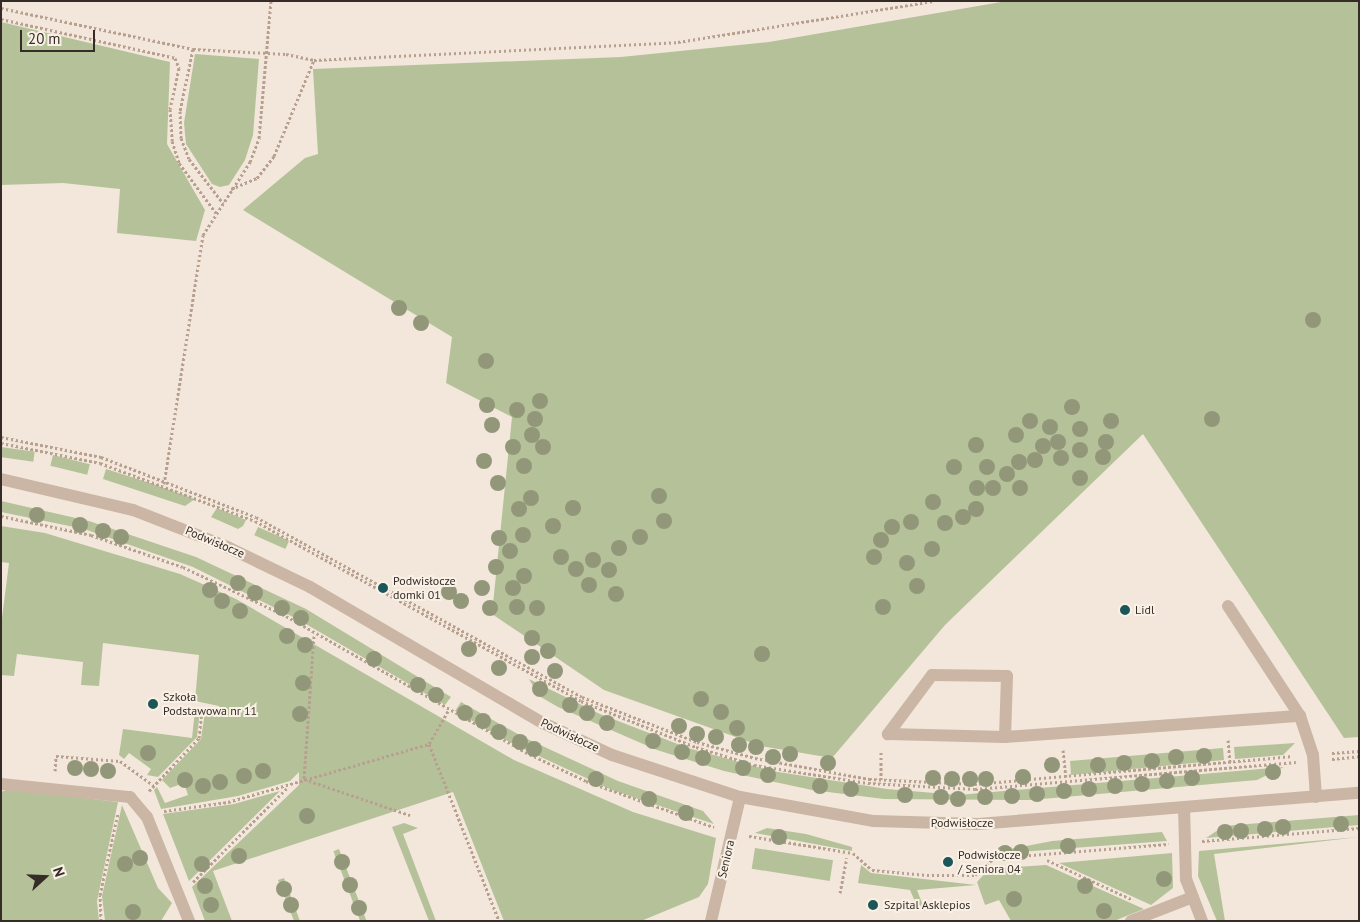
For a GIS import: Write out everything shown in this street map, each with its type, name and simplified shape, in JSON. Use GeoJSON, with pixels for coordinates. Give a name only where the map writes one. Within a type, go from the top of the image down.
{"type":"FeatureCollection","features":[{"type":"Feature","properties":{"kind":"street","name":"Podwisłocze"},"geometry":{"type":"LineString","coordinates":[[1,479],[133,510],[223,545],[314,590],[542,723],[612,755],[740,797],[824,814],[938,824],[1184,808],[1359,793]]}},
{"type":"Feature","properties":{"kind":"street"},"geometry":{"type":"LineString","coordinates":[[1228,606],[1300,716],[1314,758],[1316,797]]}},
{"type":"Feature","properties":{"kind":"street"},"geometry":{"type":"LineString","coordinates":[[888,734],[932,675],[1006,676],[1005,736]]}},
{"type":"Feature","properties":{"kind":"street"},"geometry":{"type":"LineString","coordinates":[[888,734],[1005,736],[1300,716]]}},
{"type":"Feature","properties":{"kind":"street"},"geometry":{"type":"LineString","coordinates":[[1,784],[130,796],[152,815],[189,921]]}},
{"type":"Feature","properties":{"kind":"street","name":"Seniora"},"geometry":{"type":"LineString","coordinates":[[711,921],[740,797]]}},
{"type":"Feature","properties":{"kind":"street"},"geometry":{"type":"LineString","coordinates":[[1184,808],[1182,842],[1186,879],[1202,921]]}},
{"type":"Feature","properties":{"kind":"street"},"geometry":{"type":"LineString","coordinates":[[1131,921],[1193,897]]}},
{"type":"Feature","properties":{"kind":"path"},"geometry":{"type":"LineString","coordinates":[[164,484],[196,262],[216,213],[250,162],[259,138],[271,1]]}},
{"type":"Feature","properties":{"kind":"path"},"geometry":{"type":"LineString","coordinates":[[1,8],[193,49],[286,54],[314,60],[678,42],[934,1]]}},
{"type":"Feature","properties":{"kind":"path"},"geometry":{"type":"LineString","coordinates":[[1,18],[175,58],[178,68],[170,109],[172,141],[179,162],[216,213]]}},
{"type":"Feature","properties":{"kind":"path"},"geometry":{"type":"LineString","coordinates":[[193,49],[180,111],[181,138],[189,159],[223,203]]}},
{"type":"Feature","properties":{"kind":"path"},"geometry":{"type":"LineString","coordinates":[[231,189],[257,178],[274,156],[314,60]]}},
{"type":"Feature","properties":{"kind":"path"},"geometry":{"type":"LineString","coordinates":[[1,437],[101,457],[164,479],[298,536],[582,697],[697,742],[755,758],[881,780],[974,784],[1359,756]]}},
{"type":"Feature","properties":{"kind":"path"},"geometry":{"type":"LineString","coordinates":[[1,443],[100,463],[164,484],[296,541],[581,701],[696,747],[754,764],[868,783],[975,789],[1314,758],[1359,751]]}},
{"type":"Feature","properties":{"kind":"path"},"geometry":{"type":"LineString","coordinates":[[1,516],[91,536],[183,567],[286,616],[448,711],[586,781],[732,832],[853,853],[872,870],[927,875],[975,875],[994,858],[1359,828]]}},
{"type":"Feature","properties":{"kind":"path"},"geometry":{"type":"LineString","coordinates":[[304,780],[314,636]]}},
{"type":"Feature","properties":{"kind":"path"},"geometry":{"type":"LineString","coordinates":[[152,815],[148,789],[199,738],[202,709],[216,711]]}},
{"type":"Feature","properties":{"kind":"path"},"geometry":{"type":"LineString","coordinates":[[152,815],[289,786],[429,744],[448,711]]}},
{"type":"Feature","properties":{"kind":"path"},"geometry":{"type":"LineString","coordinates":[[1062,731],[1066,777]]}},
{"type":"Feature","properties":{"kind":"path"},"geometry":{"type":"LineString","coordinates":[[881,780],[882,742],[888,734]]}},
{"type":"Feature","properties":{"kind":"path"},"geometry":{"type":"LineString","coordinates":[[429,744],[499,921]]}},
{"type":"Feature","properties":{"kind":"path"},"geometry":{"type":"LineString","coordinates":[[54,780],[56,756],[120,761],[153,785]]}},
{"type":"Feature","properties":{"kind":"path"},"geometry":{"type":"LineString","coordinates":[[304,780],[410,815]]}},
{"type":"Feature","properties":{"kind":"path"},"geometry":{"type":"LineString","coordinates":[[185,879],[188,887],[289,786]]}},
{"type":"Feature","properties":{"kind":"path"},"geometry":{"type":"LineString","coordinates":[[101,921],[100,895],[122,796]]}},
{"type":"Feature","properties":{"kind":"path"},"geometry":{"type":"LineString","coordinates":[[152,815],[162,821]]}},
{"type":"Feature","properties":{"kind":"path"},"geometry":{"type":"LineString","coordinates":[[840,893],[847,858]]}},
{"type":"Feature","properties":{"kind":"path"},"geometry":{"type":"LineString","coordinates":[[1047,860],[1156,911]]}},
{"type":"Feature","properties":{"kind":"green space"},"geometry":{"type":"Polygon","coordinates":[[[1007,1],[1359,1],[1359,737],[1344,738],[1143,434],[945,625],[832,758],[761,746],[604,690],[492,614],[512,417],[446,383],[452,337],[243,210],[305,158],[318,154],[313,69],[621,57],[769,42],[1007,1]]]}},
{"type":"Feature","properties":{"kind":"green space"},"geometry":{"type":"Polygon","coordinates":[[[1,22],[170,62],[167,144],[205,210],[196,241],[117,233],[120,189],[63,183],[1,185],[1,22]]]}},
{"type":"Feature","properties":{"kind":"green space"},"geometry":{"type":"Polygon","coordinates":[[[195,54],[259,59],[253,135],[245,160],[229,185],[220,187],[212,184],[186,144],[184,123],[195,54]]]}},
{"type":"Feature","properties":{"kind":"green space"},"geometry":{"type":"Polygon","coordinates":[[[1,447],[35,452],[33,462],[1,457],[1,447]]]}},
{"type":"Feature","properties":{"kind":"green space"},"geometry":{"type":"Polygon","coordinates":[[[53,455],[90,464],[87,475],[50,466],[53,455]]]}},
{"type":"Feature","properties":{"kind":"green space"},"geometry":{"type":"Polygon","coordinates":[[[106,469],[195,499],[185,506],[103,479],[106,469]]]}},
{"type":"Feature","properties":{"kind":"green space"},"geometry":{"type":"Polygon","coordinates":[[[1,501],[89,521],[196,557],[306,609],[451,697],[445,705],[299,620],[193,567],[84,529],[1,512],[1,501]]]}},
{"type":"Feature","properties":{"kind":"green space"},"geometry":{"type":"Polygon","coordinates":[[[217,508],[246,520],[243,526],[238,529],[211,517],[217,508]]]}},
{"type":"Feature","properties":{"kind":"green space"},"geometry":{"type":"Polygon","coordinates":[[[1,526],[45,533],[180,574],[236,599],[514,760],[633,812],[716,838],[708,884],[699,897],[641,921],[504,921],[453,792],[213,871],[232,921],[205,921],[192,887],[299,785],[299,772],[290,781],[238,796],[161,809],[154,790],[157,787],[165,803],[188,795],[184,783],[170,788],[162,780],[201,739],[205,712],[219,713],[219,706],[195,701],[199,655],[103,643],[99,686],[81,685],[83,662],[17,654],[14,676],[1,675],[1,626],[9,563],[1,562],[1,526]]]}},
{"type":"Feature","properties":{"kind":"green space"},"geometry":{"type":"Polygon","coordinates":[[[258,527],[289,541],[285,549],[254,535],[258,527]]]}},
{"type":"Feature","properties":{"kind":"green space"},"geometry":{"type":"Polygon","coordinates":[[[529,679],[600,714],[688,748],[772,771],[887,789],[958,795],[1284,767],[1257,780],[1031,800],[884,799],[812,790],[724,771],[657,750],[558,707],[539,696],[529,679]]]}},
{"type":"Feature","properties":{"kind":"green space"},"geometry":{"type":"Polygon","coordinates":[[[461,702],[523,737],[618,781],[703,811],[714,824],[612,790],[515,745],[455,711],[461,702]]]}},
{"type":"Feature","properties":{"kind":"green space"},"geometry":{"type":"Polygon","coordinates":[[[195,710],[200,710],[197,737],[158,777],[147,775],[151,769],[129,753],[124,759],[119,755],[123,729],[192,738],[195,710]]]}},
{"type":"Feature","properties":{"kind":"green space"},"geometry":{"type":"Polygon","coordinates":[[[1295,743],[1283,755],[1235,759],[1234,747],[1295,743]]]}},
{"type":"Feature","properties":{"kind":"green space"},"geometry":{"type":"Polygon","coordinates":[[[1223,748],[1224,760],[1071,775],[1070,761],[1223,748]]]}},
{"type":"Feature","properties":{"kind":"green space"},"geometry":{"type":"Polygon","coordinates":[[[9,789],[118,802],[97,901],[99,921],[1,921],[1,792],[9,789]]]}},
{"type":"Feature","properties":{"kind":"green space"},"geometry":{"type":"Polygon","coordinates":[[[280,791],[189,881],[163,814],[234,804],[280,791]]]}},
{"type":"Feature","properties":{"kind":"green space"},"geometry":{"type":"Polygon","coordinates":[[[122,805],[158,888],[172,903],[161,921],[105,921],[102,896],[122,805]]]}},
{"type":"Feature","properties":{"kind":"green space"},"geometry":{"type":"Polygon","coordinates":[[[1359,815],[1359,825],[1206,838],[1224,826],[1359,815]]]}},
{"type":"Feature","properties":{"kind":"green space"},"geometry":{"type":"Polygon","coordinates":[[[404,823],[418,828],[403,834],[436,921],[429,921],[392,827],[404,823]]]}},
{"type":"Feature","properties":{"kind":"green space"},"geometry":{"type":"Polygon","coordinates":[[[767,828],[806,834],[852,847],[852,851],[755,833],[767,828]]]}},
{"type":"Feature","properties":{"kind":"green space"},"geometry":{"type":"Polygon","coordinates":[[[1162,832],[1167,841],[980,855],[1052,841],[1162,832]]]}},
{"type":"Feature","properties":{"kind":"green space"},"geometry":{"type":"Polygon","coordinates":[[[1359,837],[1214,854],[1225,921],[1217,921],[1198,876],[1199,851],[1359,837]]]}},
{"type":"Feature","properties":{"kind":"green space"},"geometry":{"type":"Polygon","coordinates":[[[755,848],[833,860],[830,881],[752,869],[755,848]]]}},
{"type":"Feature","properties":{"kind":"green space"},"geometry":{"type":"Polygon","coordinates":[[[339,849],[367,921],[360,921],[333,851],[339,849]]]}},
{"type":"Feature","properties":{"kind":"green space"},"geometry":{"type":"Polygon","coordinates":[[[1172,853],[1173,888],[1151,905],[1059,863],[1172,853]]]}},
{"type":"Feature","properties":{"kind":"green space"},"geometry":{"type":"Polygon","coordinates":[[[861,865],[871,873],[976,885],[917,890],[925,911],[919,911],[910,890],[858,883],[861,865]]]}},
{"type":"Feature","properties":{"kind":"green space"},"geometry":{"type":"Polygon","coordinates":[[[1046,865],[1144,909],[1114,921],[1011,921],[999,900],[985,905],[977,882],[989,869],[1046,865]]]}},
{"type":"Feature","properties":{"kind":"green space"},"geometry":{"type":"Polygon","coordinates":[[[284,878],[300,921],[294,921],[278,880],[284,878]]]}},
{"type":"Feature","properties":{"kind":"place","name":"Podwisłocze domki 01"},"geometry":{"type":"Point","coordinates":[383,588]}},
{"type":"Feature","properties":{"kind":"place","name":"Lidl"},"geometry":{"type":"Point","coordinates":[1125,610]}},
{"type":"Feature","properties":{"kind":"place","name":"Szkoła Podstawowa nr 11"},"geometry":{"type":"Point","coordinates":[153,704]}},
{"type":"Feature","properties":{"kind":"place","name":"Podwisłocze / Seniora 04"},"geometry":{"type":"Point","coordinates":[948,862]}},
{"type":"Feature","properties":{"kind":"place","name":"Szpital Asklepios"},"geometry":{"type":"Point","coordinates":[873,905]}}]}
